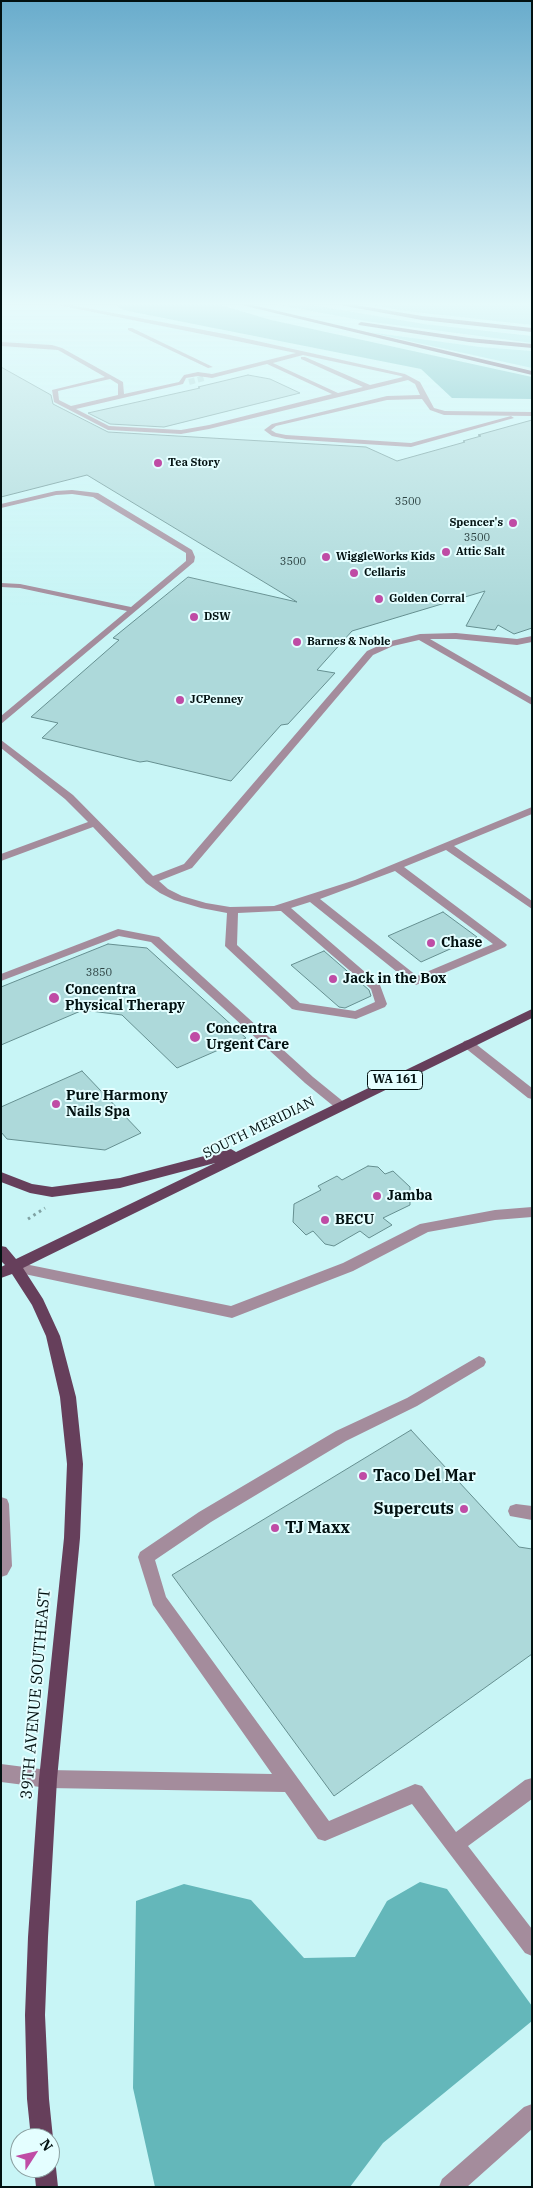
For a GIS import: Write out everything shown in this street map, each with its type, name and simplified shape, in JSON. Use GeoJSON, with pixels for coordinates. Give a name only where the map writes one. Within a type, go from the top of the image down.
{"type":"FeatureCollection","features":[{"type":"Feature","properties":{"kind":"main road","name":"SOUTH MERIDIAN"},"geometry":{"type":"LineString","coordinates":[[8,1270],[532,1013]]}},
{"type":"Feature","properties":{"kind":"main road"},"geometry":{"type":"LineString","coordinates":[[1,1177],[30,1188],[52,1192],[97,1187],[120,1183],[258,1147]]}},
{"type":"Feature","properties":{"kind":"main road","name":"39TH AVENUE SOUTHEAST"},"geometry":{"type":"LineString","coordinates":[[1,1251],[8,1270],[38,1303],[53,1336],[68,1397],[74,1456],[75,1500],[48,1779],[35,2015],[41,2128]]}},
{"type":"Feature","properties":{"kind":"street"},"geometry":{"type":"LineString","coordinates":[[62,404],[108,428],[181,432],[299,404]]}},
{"type":"Feature","properties":{"kind":"street"},"geometry":{"type":"LineString","coordinates":[[70,408],[87,404]]}},
{"type":"Feature","properties":{"kind":"street"},"geometry":{"type":"LineString","coordinates":[[362,404],[274,426],[267,430],[274,435],[286,438],[410,446],[528,414]]}},
{"type":"Feature","properties":{"kind":"street"},"geometry":{"type":"LineString","coordinates":[[429,404],[432,409],[444,413],[528,414]]}},
{"type":"Feature","properties":{"kind":"street"},"geometry":{"type":"LineString","coordinates":[[1,506],[56,492],[95,495],[189,552],[191,557],[190,562],[1,721]]}},
{"type":"Feature","properties":{"kind":"street"},"geometry":{"type":"LineString","coordinates":[[1,586],[20,586],[133,610]]}},
{"type":"Feature","properties":{"kind":"street"},"geometry":{"type":"LineString","coordinates":[[150,881],[188,866],[370,654],[390,644],[420,637],[456,636],[517,642],[532,639]]}},
{"type":"Feature","properties":{"kind":"street"},"geometry":{"type":"LineString","coordinates":[[420,637],[532,702]]}},
{"type":"Feature","properties":{"kind":"street"},"geometry":{"type":"LineString","coordinates":[[1,743],[69,797],[150,881],[178,898],[205,906],[233,910],[252,911],[282,907],[312,898],[359,882],[532,810]]}},
{"type":"Feature","properties":{"kind":"street"},"geometry":{"type":"LineString","coordinates":[[1,858],[93,824]]}},
{"type":"Feature","properties":{"kind":"street"},"geometry":{"type":"LineString","coordinates":[[446,846],[532,906]]}},
{"type":"Feature","properties":{"kind":"street"},"geometry":{"type":"LineString","coordinates":[[312,898],[416,981],[501,945],[396,866]]}},
{"type":"Feature","properties":{"kind":"street"},"geometry":{"type":"LineString","coordinates":[[495,880],[532,895]]}},
{"type":"Feature","properties":{"kind":"street"},"geometry":{"type":"LineString","coordinates":[[233,910],[231,946],[296,1006],[356,1015],[381,1004],[376,988],[282,907]]}},
{"type":"Feature","properties":{"kind":"street"},"geometry":{"type":"LineString","coordinates":[[1,978],[118,932],[155,939],[277,1051],[341,1106]]}},
{"type":"Feature","properties":{"kind":"street"},"geometry":{"type":"LineString","coordinates":[[468,1044],[532,1095]]}},
{"type":"Feature","properties":{"kind":"street"},"geometry":{"type":"LineString","coordinates":[[8,1270],[232,1312],[348,1267],[425,1228],[495,1215],[532,1212]]}},
{"type":"Feature","properties":{"kind":"street"},"geometry":{"type":"LineString","coordinates":[[479,1362],[412,1402],[341,1436],[205,1517],[146,1557],[159,1600],[325,1832],[415,1793],[532,1946]]}},
{"type":"Feature","properties":{"kind":"street"},"geometry":{"type":"LineString","coordinates":[[1,1504],[4,1566],[1,1570]]}},
{"type":"Feature","properties":{"kind":"street"},"geometry":{"type":"LineString","coordinates":[[1,1774],[48,1779],[289,1783]]}},
{"type":"Feature","properties":{"kind":"street"},"geometry":{"type":"LineString","coordinates":[[454,1845],[532,1787]]}},
{"type":"Feature","properties":{"kind":"street"},"geometry":{"type":"LineString","coordinates":[[450,2187],[532,2114]]}},
{"type":"Feature","properties":{"kind":"path"},"geometry":{"type":"LineString","coordinates":[[28,1219],[43,1211],[49,1201]]}},
{"type":"Feature","properties":{"kind":"shaded area"},"geometry":{"type":"Polygon","coordinates":[[[420,1882],[447,1889],[532,2006],[532,2021],[383,2143],[350,2187],[155,2187],[133,2088],[136,1901],[184,1884],[251,1900],[304,1958],[355,1957],[387,1901],[420,1882]]]}},
{"type":"Feature","properties":{"kind":"building"},"geometry":{"type":"Polygon","coordinates":[[[1,404],[53,404],[108,432],[366,447],[397,461],[465,442],[463,441],[481,436],[478,435],[532,420],[532,628],[514,634],[498,625],[495,630],[466,626],[485,591],[352,631],[317,670],[335,673],[288,724],[281,725],[231,781],[147,761],[140,762],[42,738],[58,723],[31,717],[119,640],[113,638],[188,577],[297,602],[87,475],[1,497],[1,404]]]}},
{"type":"Feature","properties":{"kind":"building"},"geometry":{"type":"Polygon","coordinates":[[[128,404],[256,404],[164,427],[110,424],[88,413],[128,404]]]}},
{"type":"Feature","properties":{"kind":"building","name":"Chase"},"geometry":{"type":"Polygon","coordinates":[[[443,912],[477,937],[421,962],[388,936],[443,912]]]}},
{"type":"Feature","properties":{"kind":"building"},"geometry":{"type":"Polygon","coordinates":[[[108,944],[147,948],[246,1038],[177,1068],[122,1015],[83,1010],[1,1045],[1,987],[108,944]]]}},
{"type":"Feature","properties":{"kind":"building","name":"Jack in the Box"},"geometry":{"type":"Polygon","coordinates":[[[324,951],[369,990],[371,996],[345,1008],[339,1007],[291,965],[324,951]]]}},
{"type":"Feature","properties":{"kind":"building"},"geometry":{"type":"Polygon","coordinates":[[[82,1071],[141,1133],[105,1150],[7,1139],[1,1132],[1,1107],[82,1071]]]}},
{"type":"Feature","properties":{"kind":"building"},"geometry":{"type":"Polygon","coordinates":[[[368,1166],[378,1167],[385,1174],[393,1171],[410,1187],[410,1205],[383,1218],[392,1225],[369,1238],[360,1231],[334,1246],[325,1244],[313,1231],[306,1235],[293,1222],[294,1204],[321,1190],[318,1186],[337,1176],[342,1180],[368,1166]]]}},
{"type":"Feature","properties":{"kind":"building"},"geometry":{"type":"Polygon","coordinates":[[[411,1430],[519,1547],[532,1549],[532,1654],[334,1796],[172,1575],[411,1430]]]}},
{"type":"Feature","properties":{"kind":"place","name":"Tea Story"},"geometry":{"type":"Point","coordinates":[158,463]}},
{"type":"Feature","properties":{"kind":"place","name":"Spencer's"},"geometry":{"type":"Point","coordinates":[513,523]}},
{"type":"Feature","properties":{"kind":"place","name":"Attic Salt"},"geometry":{"type":"Point","coordinates":[446,552]}},
{"type":"Feature","properties":{"kind":"place","name":"WiggleWorks Kids"},"geometry":{"type":"Point","coordinates":[326,557]}},
{"type":"Feature","properties":{"kind":"place","name":"Cellaris"},"geometry":{"type":"Point","coordinates":[354,573]}},
{"type":"Feature","properties":{"kind":"place","name":"Golden Corral"},"geometry":{"type":"Point","coordinates":[379,599]}},
{"type":"Feature","properties":{"kind":"place","name":"DSW"},"geometry":{"type":"Point","coordinates":[194,617]}},
{"type":"Feature","properties":{"kind":"place","name":"Barnes & Noble"},"geometry":{"type":"Point","coordinates":[297,642]}},
{"type":"Feature","properties":{"kind":"place","name":"JCPenney"},"geometry":{"type":"Point","coordinates":[180,700]}},
{"type":"Feature","properties":{"kind":"place","name":"Chase"},"geometry":{"type":"Point","coordinates":[431,943]}},
{"type":"Feature","properties":{"kind":"place","name":"Jack in the Box"},"geometry":{"type":"Point","coordinates":[333,979]}},
{"type":"Feature","properties":{"kind":"place","name":"Concentra Physical Therapy"},"geometry":{"type":"Point","coordinates":[54,998]}},
{"type":"Feature","properties":{"kind":"place","name":"Concentra Urgent Care"},"geometry":{"type":"Point","coordinates":[195,1037]}},
{"type":"Feature","properties":{"kind":"place","name":"Pure Harmony Nails Spa"},"geometry":{"type":"Point","coordinates":[56,1104]}},
{"type":"Feature","properties":{"kind":"place","name":"Jamba"},"geometry":{"type":"Point","coordinates":[377,1196]}},
{"type":"Feature","properties":{"kind":"place","name":"BECU"},"geometry":{"type":"Point","coordinates":[325,1220]}},
{"type":"Feature","properties":{"kind":"place","name":"Taco Del Mar"},"geometry":{"type":"Point","coordinates":[363,1476]}},
{"type":"Feature","properties":{"kind":"place","name":"Supercuts"},"geometry":{"type":"Point","coordinates":[464,1509]}},
{"type":"Feature","properties":{"kind":"place","name":"TJ Maxx"},"geometry":{"type":"Point","coordinates":[275,1528]}}]}
